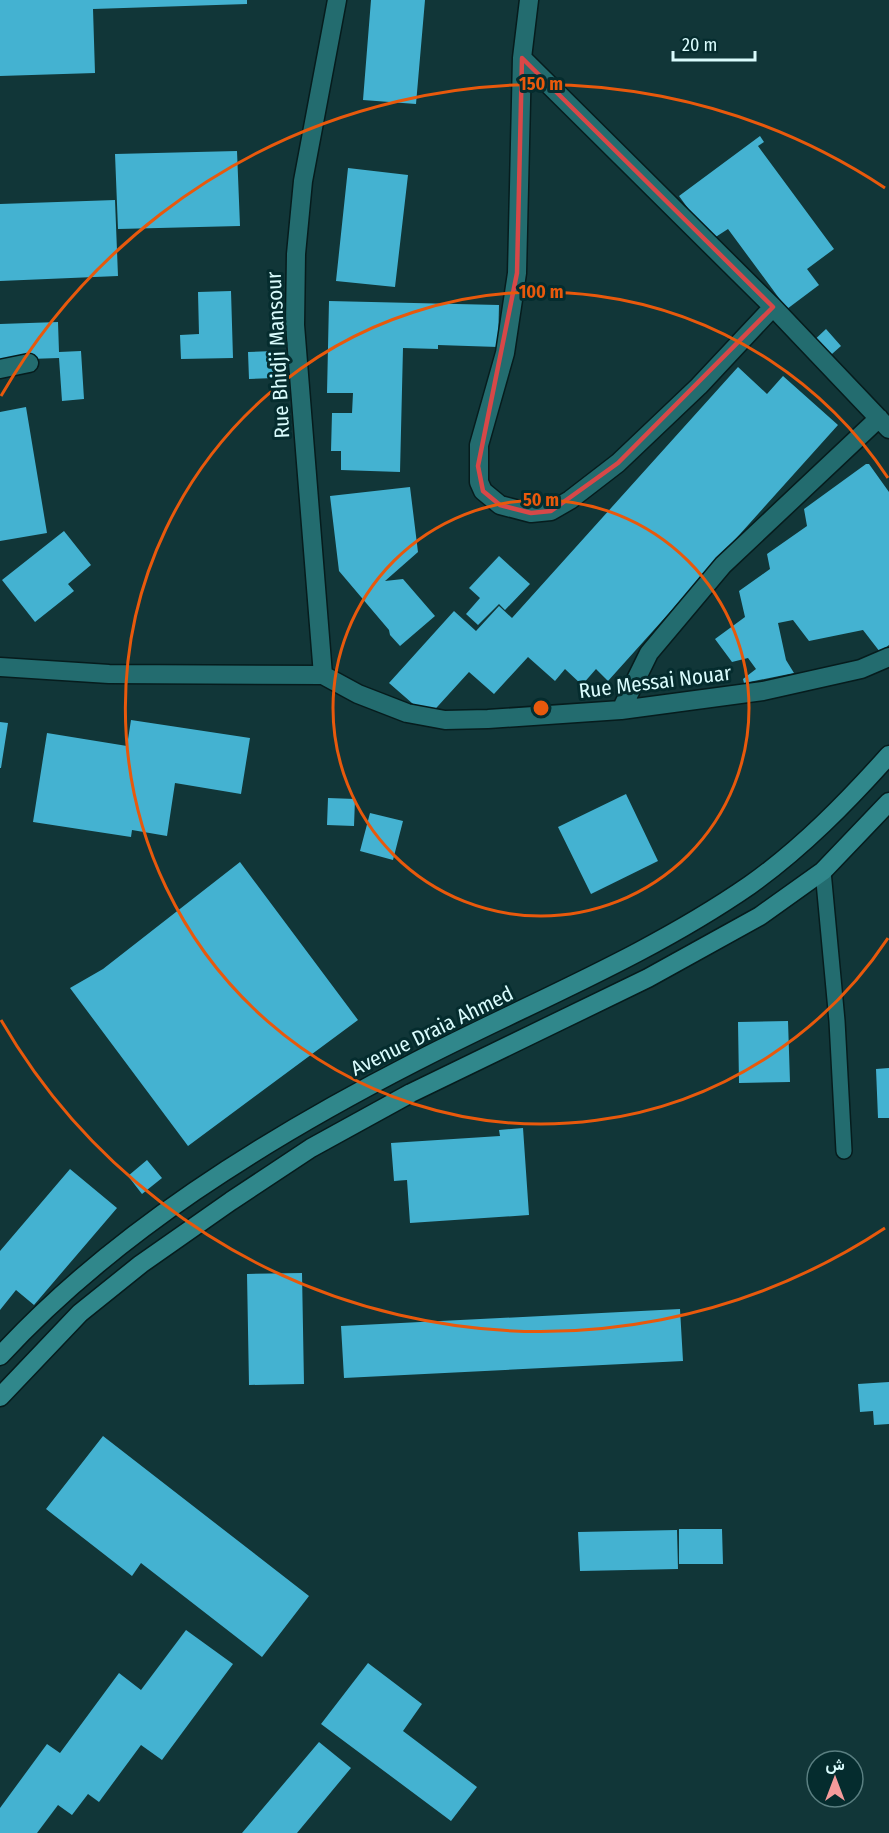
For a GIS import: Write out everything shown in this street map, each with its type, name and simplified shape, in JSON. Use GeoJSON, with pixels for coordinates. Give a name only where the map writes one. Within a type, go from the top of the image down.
{"type":"FeatureCollection","features":[{"type":"Feature","properties":{"kind":"street","name":"Rue Bhidji Mansour"},"geometry":{"type":"LineString","coordinates":[[323,675],[295,325],[296,254],[303,181],[337,0]]}},
{"type":"Feature","properties":{"kind":"street"},"geometry":{"type":"LineString","coordinates":[[529,0],[522,58],[517,273],[504,352],[480,445],[479,482],[483,491],[500,505],[531,513],[551,511],[570,500],[627,456],[699,386],[773,307]]}},
{"type":"Feature","properties":{"kind":"street"},"geometry":{"type":"LineString","coordinates":[[522,58],[773,307],[884,424],[723,565],[649,653],[621,710]]}},
{"type":"Feature","properties":{"kind":"street"},"geometry":{"type":"LineString","coordinates":[[0,369],[29,363]]}},
{"type":"Feature","properties":{"kind":"street","name":"Rue Messai Nouar"},"geometry":{"type":"LineString","coordinates":[[323,675],[358,694],[407,713],[445,720],[527,718],[621,710],[798,684],[861,669],[889,657]]}},
{"type":"Feature","properties":{"kind":"street"},"geometry":{"type":"LineString","coordinates":[[0,668],[109,674],[323,675]]}},
{"type":"Feature","properties":{"kind":"street","name":"Avenue Draia Ahmed"},"geometry":{"type":"LineString","coordinates":[[0,1356],[61,1293],[150,1224],[245,1158],[315,1116],[415,1062],[526,1010],[667,937],[751,884],[846,803],[889,755]]}},
{"type":"Feature","properties":{"kind":"street"},"geometry":{"type":"LineString","coordinates":[[0,1397],[80,1313],[141,1264],[231,1201],[311,1148],[360,1120],[537,1030],[691,956],[760,916],[823,871],[889,802]]}},
{"type":"Feature","properties":{"kind":"street"},"geometry":{"type":"LineString","coordinates":[[526,1010],[537,1030]]}},
{"type":"Feature","properties":{"kind":"lane"},"geometry":{"type":"LineString","coordinates":[[823,871],[837,1021],[844,1151]]}},
{"type":"Feature","properties":{"kind":"highlighted area"},"geometry":{"type":"Polygon","coordinates":[[[522,58],[773,307],[618,463],[551,511],[531,513],[500,505],[483,491],[478,466],[517,273],[522,58]]]}},
{"type":"Feature","properties":{"kind":"building"},"geometry":{"type":"Polygon","coordinates":[[[0,0],[247,0],[247,4],[93,9],[95,73],[0,76],[0,0]]]}},
{"type":"Feature","properties":{"kind":"building"},"geometry":{"type":"Polygon","coordinates":[[[371,0],[425,0],[416,104],[363,100],[371,0]]]}},
{"type":"Feature","properties":{"kind":"building"},"geometry":{"type":"Polygon","coordinates":[[[760,136],[764,142],[758,146],[834,249],[807,269],[819,285],[787,309],[728,229],[711,240],[679,196],[760,136]]]}},
{"type":"Feature","properties":{"kind":"building"},"geometry":{"type":"Polygon","coordinates":[[[237,151],[240,226],[118,229],[115,154],[237,151]]]}},
{"type":"Feature","properties":{"kind":"building"},"geometry":{"type":"Polygon","coordinates":[[[348,168],[408,175],[395,287],[336,281],[348,168]]]}},
{"type":"Feature","properties":{"kind":"building"},"geometry":{"type":"Polygon","coordinates":[[[115,200],[118,276],[0,281],[0,204],[115,200]]]}},
{"type":"Feature","properties":{"kind":"building"},"geometry":{"type":"Polygon","coordinates":[[[231,291],[233,358],[181,359],[180,335],[199,334],[198,292],[231,291]]]}},
{"type":"Feature","properties":{"kind":"building"},"geometry":{"type":"Polygon","coordinates":[[[329,301],[499,305],[498,347],[438,345],[438,349],[403,348],[400,472],[341,470],[341,451],[331,451],[332,413],[352,413],[353,393],[327,393],[329,301]]]}},
{"type":"Feature","properties":{"kind":"building"},"geometry":{"type":"Polygon","coordinates":[[[58,322],[59,352],[81,351],[84,399],[62,401],[59,358],[0,360],[0,324],[58,322]]]}},
{"type":"Feature","properties":{"kind":"building"},"geometry":{"type":"Polygon","coordinates":[[[826,329],[841,346],[824,361],[809,345],[826,329]]]}},
{"type":"Feature","properties":{"kind":"building"},"geometry":{"type":"Polygon","coordinates":[[[274,351],[275,378],[249,379],[248,352],[274,351]]]}},
{"type":"Feature","properties":{"kind":"building"},"geometry":{"type":"Polygon","coordinates":[[[738,367],[767,394],[783,376],[838,425],[608,681],[596,669],[582,685],[565,669],[555,681],[528,657],[494,694],[469,672],[428,717],[389,683],[454,611],[476,631],[499,606],[512,618],[738,367]]]}},
{"type":"Feature","properties":{"kind":"building"},"geometry":{"type":"Polygon","coordinates":[[[26,407],[47,533],[0,541],[0,412],[26,407]]]}},
{"type":"Feature","properties":{"kind":"building"},"geometry":{"type":"Polygon","coordinates":[[[869,464],[889,492],[889,645],[880,652],[863,630],[809,641],[793,620],[778,623],[786,660],[794,673],[744,683],[743,679],[756,669],[748,658],[732,662],[715,639],[745,617],[739,591],[770,569],[767,554],[807,526],[804,509],[869,464]]]}},
{"type":"Feature","properties":{"kind":"building"},"geometry":{"type":"Polygon","coordinates":[[[410,487],[418,552],[385,581],[403,579],[435,616],[400,646],[339,571],[330,496],[410,487]]]}},
{"type":"Feature","properties":{"kind":"building"},"geometry":{"type":"Polygon","coordinates":[[[64,531],[91,565],[68,584],[74,591],[35,622],[2,580],[64,531]]]}},
{"type":"Feature","properties":{"kind":"building"},"geometry":{"type":"Polygon","coordinates":[[[499,556],[530,584],[505,610],[499,604],[478,625],[466,614],[480,598],[469,588],[499,556]]]}},
{"type":"Feature","properties":{"kind":"building"},"geometry":{"type":"Polygon","coordinates":[[[131,720],[250,738],[241,794],[175,783],[167,836],[132,830],[131,837],[33,822],[47,733],[127,746],[131,720]]]}},
{"type":"Feature","properties":{"kind":"building"},"geometry":{"type":"Polygon","coordinates":[[[0,722],[8,723],[1,768],[0,768],[0,722]]]}},
{"type":"Feature","properties":{"kind":"building"},"geometry":{"type":"Polygon","coordinates":[[[626,794],[658,861],[591,894],[558,827],[626,794]]]}},
{"type":"Feature","properties":{"kind":"building"},"geometry":{"type":"Polygon","coordinates":[[[328,798],[355,799],[354,826],[327,825],[328,798]]]}},
{"type":"Feature","properties":{"kind":"building"},"geometry":{"type":"Polygon","coordinates":[[[370,813],[403,821],[393,860],[360,851],[370,813]]]}},
{"type":"Feature","properties":{"kind":"building"},"geometry":{"type":"Polygon","coordinates":[[[240,862],[358,1020],[188,1146],[70,988],[103,969],[240,862]]]}},
{"type":"Feature","properties":{"kind":"building"},"geometry":{"type":"Polygon","coordinates":[[[788,1021],[790,1082],[739,1083],[738,1022],[788,1021]]]}},
{"type":"Feature","properties":{"kind":"building"},"geometry":{"type":"Polygon","coordinates":[[[889,1068],[889,1118],[878,1118],[876,1069],[889,1068]]]}},
{"type":"Feature","properties":{"kind":"building"},"geometry":{"type":"Polygon","coordinates":[[[523,1128],[529,1215],[410,1223],[407,1180],[394,1181],[391,1143],[500,1136],[499,1130],[523,1128]]]}},
{"type":"Feature","properties":{"kind":"building"},"geometry":{"type":"Polygon","coordinates":[[[147,1160],[162,1178],[142,1194],[128,1176],[147,1160]]]}},
{"type":"Feature","properties":{"kind":"building"},"geometry":{"type":"Polygon","coordinates":[[[70,1169],[117,1208],[34,1305],[16,1290],[0,1310],[0,1251],[70,1169]]]}},
{"type":"Feature","properties":{"kind":"building"},"geometry":{"type":"Polygon","coordinates":[[[302,1273],[304,1384],[249,1385],[247,1274],[302,1273]]]}},
{"type":"Feature","properties":{"kind":"building"},"geometry":{"type":"Polygon","coordinates":[[[680,1309],[683,1361],[344,1378],[341,1326],[680,1309]]]}},
{"type":"Feature","properties":{"kind":"building"},"geometry":{"type":"Polygon","coordinates":[[[889,1382],[889,1424],[874,1425],[873,1411],[860,1412],[858,1384],[889,1382]]]}},
{"type":"Feature","properties":{"kind":"building"},"geometry":{"type":"Polygon","coordinates":[[[103,1436],[309,1596],[262,1657],[141,1563],[132,1576],[46,1509],[103,1436]]]}},
{"type":"Feature","properties":{"kind":"building"},"geometry":{"type":"Polygon","coordinates":[[[679,1529],[722,1529],[723,1564],[679,1564],[679,1529]]]}},
{"type":"Feature","properties":{"kind":"building"},"geometry":{"type":"Polygon","coordinates":[[[677,1530],[678,1569],[580,1571],[578,1532],[677,1530]]]}},
{"type":"Feature","properties":{"kind":"building"},"geometry":{"type":"Polygon","coordinates":[[[186,1630],[233,1664],[162,1760],[141,1745],[99,1802],[88,1794],[72,1815],[58,1805],[37,1833],[0,1833],[0,1808],[47,1744],[60,1753],[119,1673],[141,1690],[186,1630]]]}},
{"type":"Feature","properties":{"kind":"building"},"geometry":{"type":"Polygon","coordinates":[[[368,1663],[422,1704],[403,1731],[477,1787],[451,1821],[321,1724],[368,1663]]]}},
{"type":"Feature","properties":{"kind":"building"},"geometry":{"type":"Polygon","coordinates":[[[319,1742],[351,1768],[297,1833],[242,1833],[319,1742]]]}}]}
